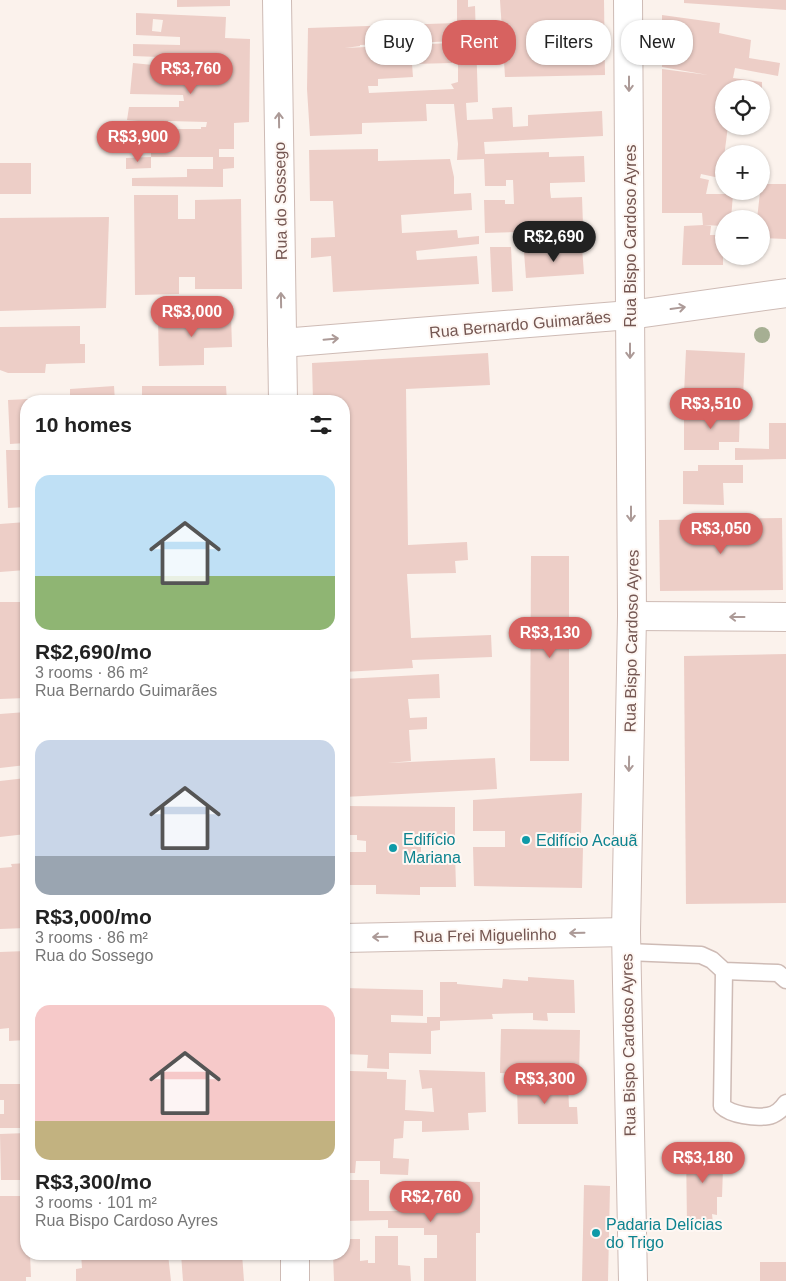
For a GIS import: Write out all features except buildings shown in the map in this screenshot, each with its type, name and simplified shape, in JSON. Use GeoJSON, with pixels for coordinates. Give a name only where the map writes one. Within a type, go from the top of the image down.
{"type":"FeatureCollection","features":[{"type":"Feature","properties":{"kind":"street","name":"Rua do Sossego"},"geometry":{"type":"LineString","coordinates":[[277,0],[283,395]]}},
{"type":"Feature","properties":{"kind":"street","name":"Rua Bispo Cardoso Ayres"},"geometry":{"type":"LineString","coordinates":[[628,0],[632,616],[626,942],[633,1281]]}},
{"type":"Feature","properties":{"kind":"street","name":"Rua Bernardo Guimarães"},"geometry":{"type":"LineString","coordinates":[[282,343],[630,315],[786,293]]}},
{"type":"Feature","properties":{"kind":"street"},"geometry":{"type":"LineString","coordinates":[[632,616],[786,617]]}},
{"type":"Feature","properties":{"kind":"street","name":"Rua Frei Miguelinho"},"geometry":{"type":"LineString","coordinates":[[350,938],[626,942]]}},
{"type":"Feature","properties":{"kind":"street"},"geometry":{"type":"LineString","coordinates":[[295,1260],[296,1281]]}},
{"type":"Feature","properties":{"kind":"lane"},"geometry":{"type":"LineString","coordinates":[[626,942],[701,955],[712,960],[724,970],[778,973],[786,980]]}},
{"type":"Feature","properties":{"kind":"lane"},"geometry":{"type":"LineString","coordinates":[[724,970],[722,1106],[735,1114],[768,1116],[782,1109],[786,1102]]}},
{"type":"Feature","properties":{"kind":"place","name":"Edifício Acauã"},"geometry":{"type":"Point","coordinates":[526,840]}},
{"type":"Feature","properties":{"kind":"place","name":"Edifício Mariana"},"geometry":{"type":"Point","coordinates":[393,848]}},
{"type":"Feature","properties":{"kind":"place","name":"Padaria Delícias do Trigo"},"geometry":{"type":"Point","coordinates":[596,1233]}}]}
